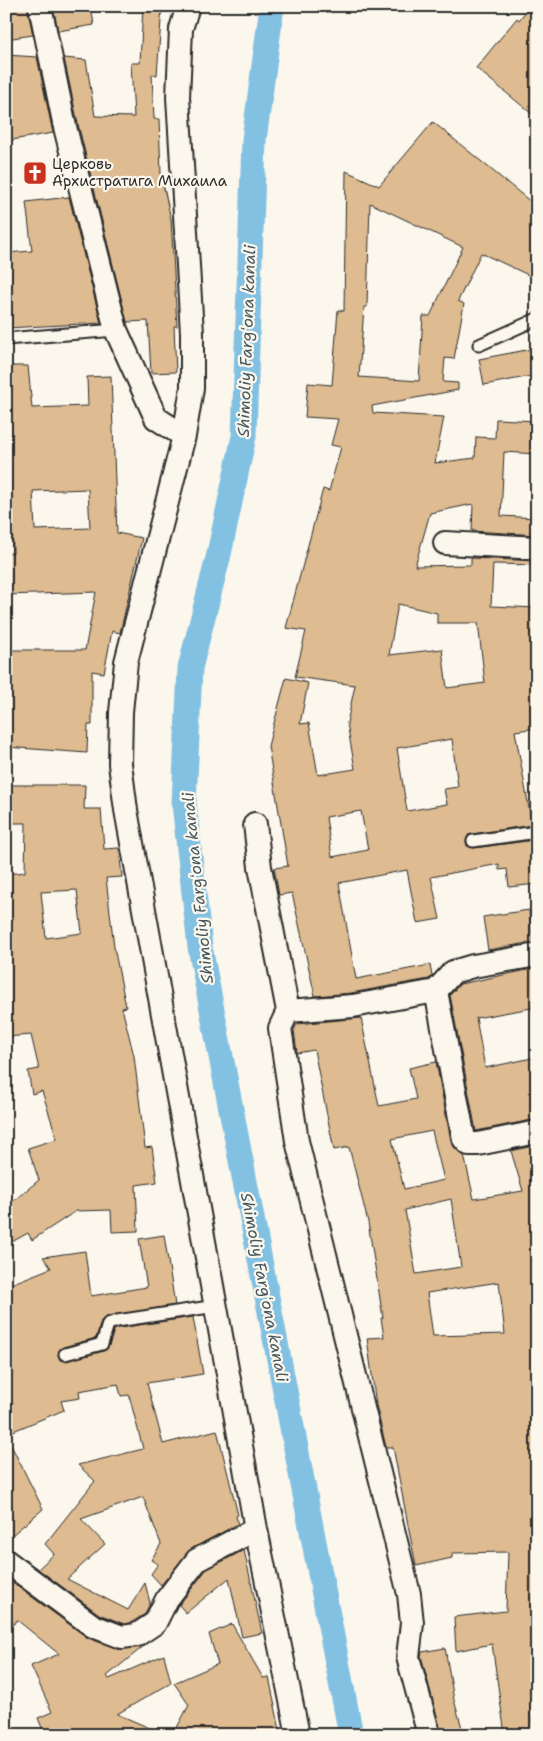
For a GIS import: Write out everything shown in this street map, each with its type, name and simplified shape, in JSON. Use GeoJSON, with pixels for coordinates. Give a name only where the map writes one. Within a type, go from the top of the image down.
{"type":"FeatureCollection","features":[{"type":"Feature","properties":{"kind":"street"},"geometry":{"type":"LineString","coordinates":[[40,6],[65,127],[116,330],[156,418],[184,436]]}},
{"type":"Feature","properties":{"kind":"street"},"geometry":{"type":"LineString","coordinates":[[188,6],[181,30],[178,97],[192,332],[192,388],[184,436],[126,662],[121,712],[120,764],[256,1529],[298,1735]]}},
{"type":"Feature","properties":{"kind":"street"},"geometry":{"type":"LineString","coordinates":[[446,543],[537,548]]}},
{"type":"Feature","properties":{"kind":"street"},"geometry":{"type":"LineString","coordinates":[[255,824],[260,867],[288,1011],[280,1028],[297,1141],[409,1594],[412,1623],[408,1657],[429,1735]]}},
{"type":"Feature","properties":{"kind":"street"},"geometry":{"type":"LineString","coordinates":[[288,1011],[353,1006],[436,991],[453,972],[473,966],[537,955]]}},
{"type":"Feature","properties":{"kind":"street"},"geometry":{"type":"LineString","coordinates":[[436,991],[464,1140],[469,1144],[478,1144],[537,1132]]}},
{"type":"Feature","properties":{"kind":"street"},"geometry":{"type":"LineString","coordinates":[[6,1561],[93,1626],[122,1637],[138,1635],[155,1623],[167,1599],[196,1560],[256,1529]]}},
{"type":"Feature","properties":{"kind":"lane"},"geometry":{"type":"LineString","coordinates":[[479,345],[537,319]]}},
{"type":"Feature","properties":{"kind":"lane"},"geometry":{"type":"LineString","coordinates":[[6,339],[116,330]]}},
{"type":"Feature","properties":{"kind":"lane"},"geometry":{"type":"LineString","coordinates":[[473,840],[537,832]]}},
{"type":"Feature","properties":{"kind":"lane"},"geometry":{"type":"LineString","coordinates":[[65,1354],[102,1344],[108,1324],[117,1321],[216,1306]]}},
{"type":"Feature","properties":{"kind":"building"},"geometry":{"type":"Polygon","coordinates":[[[6,6],[27,6],[33,35],[6,39],[6,6]]]}},
{"type":"Feature","properties":{"kind":"building"},"geometry":{"type":"Polygon","coordinates":[[[53,6],[91,6],[94,25],[58,31],[53,6]]]}},
{"type":"Feature","properties":{"kind":"building"},"geometry":{"type":"Polygon","coordinates":[[[143,6],[162,6],[157,75],[152,74],[154,119],[159,119],[161,175],[171,219],[177,326],[174,326],[176,372],[151,373],[148,321],[127,322],[78,124],[64,58],[86,60],[95,116],[134,117],[131,63],[140,63],[143,6]]]}},
{"type":"Feature","properties":{"kind":"building"},"geometry":{"type":"Polygon","coordinates":[[[530,6],[537,6],[537,118],[476,68],[517,18],[519,20],[530,6]]]}},
{"type":"Feature","properties":{"kind":"building"},"geometry":{"type":"Polygon","coordinates":[[[6,55],[37,57],[53,133],[6,141],[6,55]]]}},
{"type":"Feature","properties":{"kind":"building"},"geometry":{"type":"Polygon","coordinates":[[[433,122],[537,207],[537,279],[481,253],[458,301],[464,304],[454,359],[445,358],[443,382],[458,383],[458,390],[372,406],[373,413],[444,417],[435,463],[475,458],[476,437],[495,438],[496,419],[537,421],[537,454],[504,452],[501,516],[537,518],[537,535],[472,531],[473,504],[430,513],[415,566],[471,565],[471,558],[537,561],[537,565],[493,564],[491,606],[537,608],[537,728],[515,731],[532,825],[468,835],[466,842],[467,846],[474,848],[535,840],[537,884],[509,887],[507,869],[499,870],[499,864],[431,877],[440,919],[417,923],[407,870],[339,883],[356,979],[430,965],[432,976],[429,979],[351,993],[315,996],[292,893],[279,895],[274,868],[288,866],[268,746],[286,678],[308,683],[300,724],[309,723],[318,775],[355,769],[347,723],[355,685],[295,677],[306,631],[286,628],[323,489],[329,491],[341,447],[331,445],[338,419],[305,417],[308,383],[332,385],[338,310],[344,311],[346,171],[379,186],[433,122]],[[370,203],[367,307],[364,307],[359,377],[419,381],[423,316],[430,316],[463,247],[370,203]],[[398,604],[389,655],[442,649],[447,688],[485,683],[478,623],[437,623],[437,613],[398,604]],[[452,739],[397,748],[407,811],[447,804],[444,789],[458,787],[452,739]],[[361,811],[326,817],[332,857],[368,850],[361,811]]]}},
{"type":"Feature","properties":{"kind":"building"},"geometry":{"type":"Polygon","coordinates":[[[69,197],[101,323],[6,328],[6,253],[32,251],[26,202],[69,197]]]}},
{"type":"Feature","properties":{"kind":"building"},"geometry":{"type":"Polygon","coordinates":[[[537,348],[537,375],[484,385],[479,359],[537,348]]]}},
{"type":"Feature","properties":{"kind":"building"},"geometry":{"type":"Polygon","coordinates":[[[6,366],[28,366],[32,408],[88,406],[87,377],[111,376],[117,533],[142,538],[120,633],[112,631],[104,673],[92,671],[92,725],[88,725],[87,753],[6,747],[6,650],[85,650],[96,592],[6,595],[6,553],[13,553],[9,448],[6,448],[6,366]],[[88,489],[33,491],[35,530],[90,528],[88,489]]]}},
{"type":"Feature","properties":{"kind":"building"},"geometry":{"type":"Polygon","coordinates":[[[6,785],[85,785],[84,809],[101,809],[104,849],[119,848],[122,877],[106,878],[114,947],[126,1007],[122,1008],[134,1056],[145,1148],[152,1147],[157,1182],[136,1185],[138,1231],[112,1232],[111,1210],[76,1211],[32,1240],[28,1233],[6,1245],[6,1207],[39,1180],[28,1148],[57,1139],[42,1091],[32,1094],[28,1071],[39,1069],[31,1035],[6,1037],[6,874],[25,872],[26,823],[6,823],[6,785]],[[77,890],[41,892],[46,938],[82,933],[77,890]]]}},
{"type":"Feature","properties":{"kind":"building"},"geometry":{"type":"Polygon","coordinates":[[[529,910],[533,942],[488,950],[483,917],[529,910]]]}},
{"type":"Feature","properties":{"kind":"building"},"geometry":{"type":"Polygon","coordinates":[[[537,968],[537,1007],[476,1018],[485,1068],[537,1057],[537,1119],[476,1131],[450,995],[460,984],[537,968]]]}},
{"type":"Feature","properties":{"kind":"building"},"geometry":{"type":"Polygon","coordinates":[[[361,1018],[379,1106],[416,1099],[409,1068],[436,1062],[451,1141],[455,1148],[464,1155],[474,1199],[523,1191],[511,1151],[537,1145],[537,1711],[530,1712],[535,1735],[505,1735],[492,1644],[456,1651],[454,1617],[506,1611],[508,1552],[452,1553],[452,1558],[416,1566],[393,1447],[386,1447],[376,1405],[367,1338],[384,1337],[381,1318],[383,1318],[368,1222],[349,1147],[334,1150],[314,1050],[297,1053],[294,1030],[297,1024],[361,1018]],[[432,1131],[392,1139],[404,1189],[444,1180],[432,1131]],[[451,1199],[405,1210],[416,1274],[461,1267],[451,1199]],[[499,1282],[427,1293],[433,1336],[505,1334],[499,1282]]]}},
{"type":"Feature","properties":{"kind":"building"},"geometry":{"type":"Polygon","coordinates":[[[164,1235],[175,1305],[106,1317],[101,1321],[96,1338],[63,1347],[58,1355],[60,1360],[66,1361],[104,1351],[109,1346],[114,1330],[119,1328],[193,1317],[203,1374],[147,1383],[163,1444],[217,1430],[238,1515],[236,1516],[238,1524],[191,1549],[161,1585],[151,1574],[158,1564],[151,1560],[161,1544],[143,1497],[81,1519],[105,1544],[67,1579],[128,1610],[145,1583],[150,1603],[145,1614],[132,1622],[124,1624],[99,1614],[38,1569],[54,1554],[45,1544],[95,1481],[78,1465],[143,1449],[129,1395],[121,1396],[118,1384],[79,1391],[80,1398],[61,1401],[64,1410],[6,1434],[6,1286],[51,1268],[43,1257],[85,1251],[91,1296],[147,1287],[139,1239],[164,1235]]]}},
{"type":"Feature","properties":{"kind":"building"},"geometry":{"type":"Polygon","coordinates":[[[6,1435],[43,1509],[6,1540],[6,1435]]]}},
{"type":"Feature","properties":{"kind":"building"},"geometry":{"type":"Polygon","coordinates":[[[244,1550],[262,1633],[242,1637],[229,1578],[186,1613],[179,1605],[206,1570],[244,1550]]]}},
{"type":"Feature","properties":{"kind":"building"},"geometry":{"type":"Polygon","coordinates":[[[13,1583],[88,1638],[118,1649],[144,1646],[107,1676],[109,1679],[164,1655],[171,1683],[117,1714],[166,1735],[45,1735],[38,1718],[52,1712],[31,1666],[59,1654],[17,1620],[6,1633],[6,1591],[13,1583]]]}},
{"type":"Feature","properties":{"kind":"building"},"geometry":{"type":"Polygon","coordinates":[[[232,1624],[263,1678],[269,1677],[281,1735],[173,1735],[189,1705],[174,1683],[218,1664],[209,1634],[232,1624]]]}},
{"type":"Feature","properties":{"kind":"building"},"geometry":{"type":"Polygon","coordinates":[[[445,1648],[454,1700],[464,1735],[442,1735],[421,1656],[422,1652],[445,1648]]]}},
{"type":"Feature","properties":{"kind":"waterway","name":"Shimoliy Fargʻona kanali"},"geometry":{"type":"LineString","coordinates":[[272,6],[254,140],[244,436],[219,554],[190,668],[184,803],[200,947],[351,1735]]}},
{"type":"Feature","properties":{"kind":"place","name":"Церковь Архистратига Михаила"},"geometry":{"type":"Point","coordinates":[35,173]}}]}
